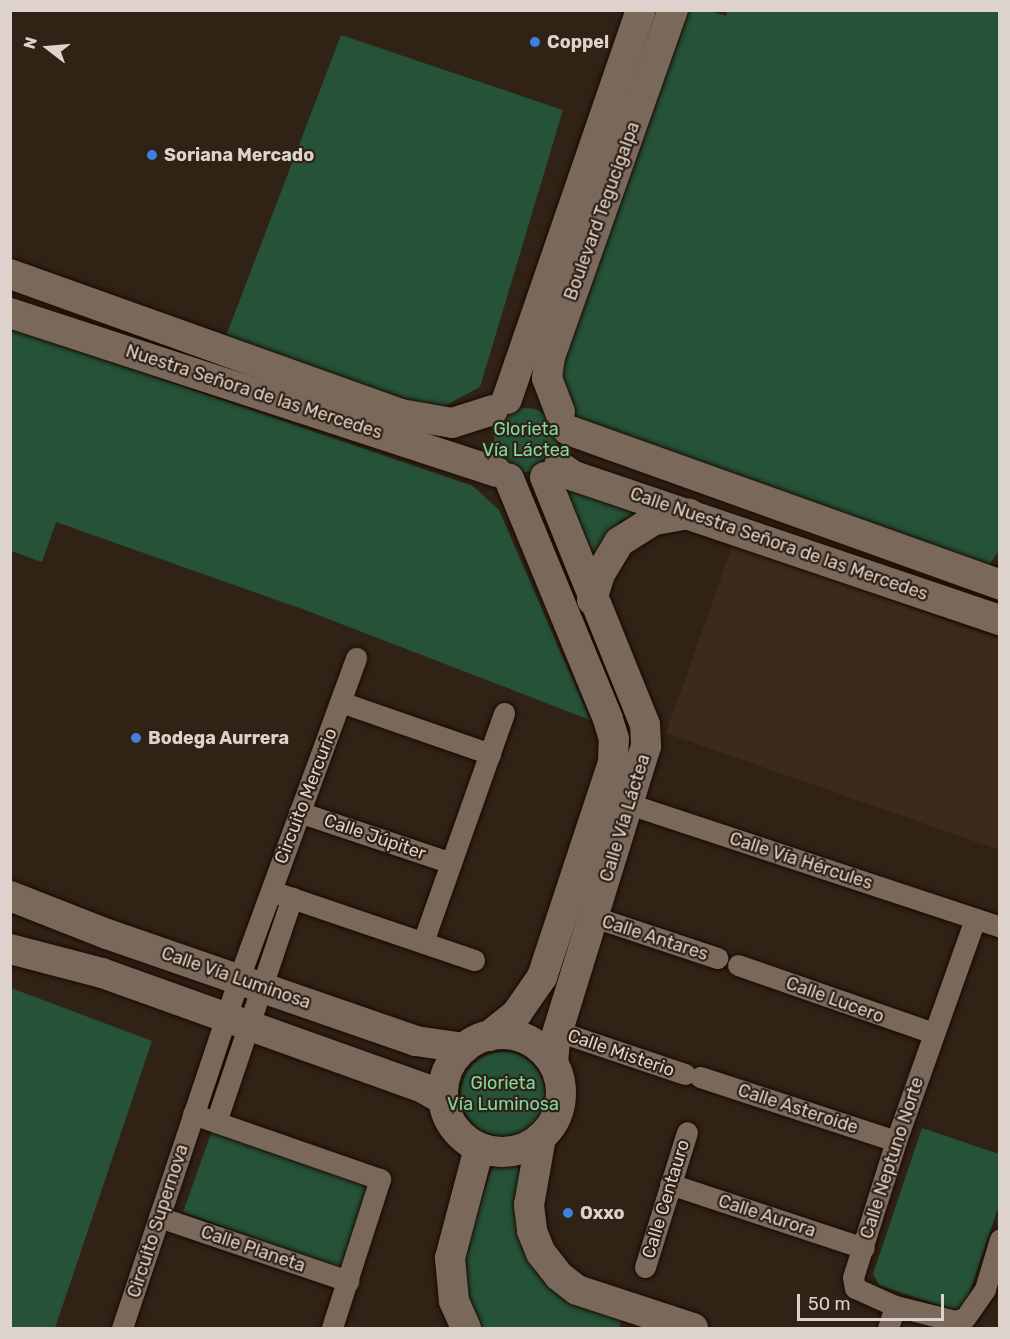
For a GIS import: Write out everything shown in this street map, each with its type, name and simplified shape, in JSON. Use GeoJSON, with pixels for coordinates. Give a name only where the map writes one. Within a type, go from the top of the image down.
{"type":"FeatureCollection","features":[{"type":"Feature","properties":{"kind":"street","name":"Boulevard Tegucigalpa"},"geometry":{"type":"LineString","coordinates":[[500,405],[641,10]]}},
{"type":"Feature","properties":{"kind":"street","name":"Boulevard Tegucigalpa"},"geometry":{"type":"LineString","coordinates":[[564,421],[547,378],[550,357],[673,10]]}},
{"type":"Feature","properties":{"kind":"street","name":"Nuestra Señora de las Mercedes"},"geometry":{"type":"LineString","coordinates":[[10,274],[401,414],[452,423],[500,405]]}},
{"type":"Feature","properties":{"kind":"street","name":"Nuestra Señora de las Mercedes"},"geometry":{"type":"LineString","coordinates":[[10,313],[503,475]]}},
{"type":"Feature","properties":{"kind":"street"},"geometry":{"type":"LineString","coordinates":[[536,397],[564,421],[566,455],[552,471],[521,482],[503,475],[488,462],[482,435],[500,405],[536,397]]}},
{"type":"Feature","properties":{"kind":"street","name":"Calle Nuestra Señora de las Mercedes"},"geometry":{"type":"LineString","coordinates":[[564,421],[999,585]]}},
{"type":"Feature","properties":{"kind":"street","name":"Calle Nuestra Señora de las Mercedes"},"geometry":{"type":"LineString","coordinates":[[552,471],[693,513],[999,620]]}},
{"type":"Feature","properties":{"kind":"street","name":"Calle Vía Láctea"},"geometry":{"type":"LineString","coordinates":[[552,471],[592,600],[645,725],[644,757],[631,804],[557,1031],[552,1062]]}},
{"type":"Feature","properties":{"kind":"street","name":"Calle Vía Láctea"},"geometry":{"type":"LineString","coordinates":[[477,1042],[517,1013],[542,977],[613,762],[614,739],[608,719],[503,475]]}},
{"type":"Feature","properties":{"kind":"street"},"geometry":{"type":"LineString","coordinates":[[592,600],[600,574],[619,542],[654,520],[693,513]]}},
{"type":"Feature","properties":{"kind":"street","name":"Circuito Mercurio"},"geometry":{"type":"LineString","coordinates":[[236,1024],[250,982],[271,890],[356,658]]}},
{"type":"Feature","properties":{"kind":"street"},"geometry":{"type":"LineString","coordinates":[[341,702],[490,754]]}},
{"type":"Feature","properties":{"kind":"street"},"geometry":{"type":"LineString","coordinates":[[423,942],[504,712]]}},
{"type":"Feature","properties":{"kind":"street","name":"Calle Vía Hércules"},"geometry":{"type":"LineString","coordinates":[[602,795],[999,927]]}},
{"type":"Feature","properties":{"kind":"street","name":"Calle Júpiter"},"geometry":{"type":"LineString","coordinates":[[299,812],[451,863]]}},
{"type":"Feature","properties":{"kind":"street"},"geometry":{"type":"LineString","coordinates":[[271,890],[474,960]]}},
{"type":"Feature","properties":{"kind":"street","name":"Calle Vía Luminosa"},"geometry":{"type":"LineString","coordinates":[[10,896],[107,934],[416,1041],[477,1042]]}},
{"type":"Feature","properties":{"kind":"street","name":"Circuito Mercurio"},"geometry":{"type":"LineString","coordinates":[[250,982],[292,898]]}},
{"type":"Feature","properties":{"kind":"street","name":"Calle Antares"},"geometry":{"type":"LineString","coordinates":[[594,917],[717,958]]}},
{"type":"Feature","properties":{"kind":"street","name":"Calle Neptuno Norte"},"geometry":{"type":"LineString","coordinates":[[975,919],[933,1033],[853,1277],[855,1288],[895,1306],[917,1320],[955,1321],[965,1318],[992,1291]]}},
{"type":"Feature","properties":{"kind":"street"},"geometry":{"type":"LineString","coordinates":[[89,970],[84,956],[88,943],[107,934]]}},
{"type":"Feature","properties":{"kind":"street"},"geometry":{"type":"LineString","coordinates":[[10,949],[89,970],[236,1024],[423,1088],[444,1100]]}},
{"type":"Feature","properties":{"kind":"street","name":"Calle Lucero"},"geometry":{"type":"LineString","coordinates":[[738,965],[933,1033]]}},
{"type":"Feature","properties":{"kind":"street"},"geometry":{"type":"LineString","coordinates":[[216,1122],[236,1024]]}},
{"type":"Feature","properties":{"kind":"street","name":"Circuito Supernova"},"geometry":{"type":"LineString","coordinates":[[129,1327],[159,1217],[193,1114],[236,1024]]}},
{"type":"Feature","properties":{"kind":"street","name":"Calle Misterio"},"geometry":{"type":"LineString","coordinates":[[557,1031],[693,1076]]}},
{"type":"Feature","properties":{"kind":"street"},"geometry":{"type":"LineString","coordinates":[[525,1038],[552,1062],[559,1077],[560,1102],[552,1125],[541,1137],[512,1151],[480,1148],[455,1128],[444,1100],[448,1072],[477,1042],[525,1038]]}},
{"type":"Feature","properties":{"kind":"street","name":"Calle Asteroide"},"geometry":{"type":"LineString","coordinates":[[693,1076],[897,1141]]}},
{"type":"Feature","properties":{"kind":"street"},"geometry":{"type":"LineString","coordinates":[[193,1114],[380,1179],[332,1329]]}},
{"type":"Feature","properties":{"kind":"street","name":"Calle Centauro"},"geometry":{"type":"LineString","coordinates":[[645,1267],[687,1132]]}},
{"type":"Feature","properties":{"kind":"street"},"geometry":{"type":"LineString","coordinates":[[541,1137],[529,1205],[532,1231],[541,1253],[559,1276],[577,1290],[693,1329]]}},
{"type":"Feature","properties":{"kind":"street"},"geometry":{"type":"LineString","coordinates":[[466,1329],[454,1302],[450,1258],[480,1148]]}},
{"type":"Feature","properties":{"kind":"street","name":"Calle Aurora"},"geometry":{"type":"LineString","coordinates":[[670,1184],[864,1248]]}},
{"type":"Feature","properties":{"kind":"street","name":"Calle Planeta"},"geometry":{"type":"LineString","coordinates":[[159,1217],[348,1281]]}},
{"type":"Feature","properties":{"kind":"street"},"geometry":{"type":"LineString","coordinates":[[992,1291],[999,1239]]}},
{"type":"Feature","properties":{"kind":"street"},"geometry":{"type":"LineString","coordinates":[[888,1329],[895,1306]]}},
{"type":"Feature","properties":{"kind":"shaded area"},"geometry":{"type":"Polygon","coordinates":[[[733,544],[999,639],[999,850],[666,733],[733,544]]]}},
{"type":"Feature","properties":{"kind":"green space"},"geometry":{"type":"Polygon","coordinates":[[[728,10],[999,11],[1000,549],[980,578],[583,427],[566,401],[560,362],[673,11],[710,11],[726,16],[728,10]]]}},
{"type":"Feature","properties":{"kind":"green space"},"geometry":{"type":"Polygon","coordinates":[[[341,35],[563,110],[480,387],[441,408],[221,349],[341,35]]]}},
{"type":"Feature","properties":{"kind":"green space"},"geometry":{"type":"Polygon","coordinates":[[[11,328],[473,486],[499,510],[590,720],[305,610],[56,522],[42,562],[11,551],[11,328]]]}},
{"type":"Feature","properties":{"kind":"green space","name":"Glorieta Vía Láctea"},"geometry":{"type":"Polygon","coordinates":[[[526,408],[544,414],[552,422],[558,440],[552,458],[544,466],[526,472],[508,466],[500,458],[494,440],[500,422],[508,414],[526,408]]]}},
{"type":"Feature","properties":{"kind":"green space"},"geometry":{"type":"Polygon","coordinates":[[[571,484],[648,508],[620,521],[602,542],[592,567],[566,491],[571,484]]]}},
{"type":"Feature","properties":{"kind":"green space"},"geometry":{"type":"Polygon","coordinates":[[[11,988],[152,1041],[55,1328],[11,1328],[11,988]]]}},
{"type":"Feature","properties":{"kind":"green space","name":"Glorieta Vía Luminosa"},"geometry":{"type":"Polygon","coordinates":[[[495,1052],[511,1052],[527,1059],[538,1070],[545,1086],[542,1110],[533,1124],[511,1136],[495,1136],[479,1129],[468,1118],[461,1102],[461,1086],[468,1070],[479,1059],[495,1052]]]}},
{"type":"Feature","properties":{"kind":"green space"},"geometry":{"type":"Polygon","coordinates":[[[213,1128],[374,1187],[344,1270],[183,1212],[213,1128]]]}},
{"type":"Feature","properties":{"kind":"green space"},"geometry":{"type":"Polygon","coordinates":[[[922,1128],[999,1154],[999,1205],[965,1305],[956,1311],[879,1285],[873,1274],[922,1128]]]}},
{"type":"Feature","properties":{"kind":"green space"},"geometry":{"type":"Polygon","coordinates":[[[508,1160],[517,1164],[520,1175],[517,1226],[621,1318],[620,1328],[478,1328],[463,1296],[461,1266],[490,1173],[498,1162],[508,1160]]]}},
{"type":"Feature","properties":{"kind":"place","name":"Coppel"},"geometry":{"type":"Point","coordinates":[535,42]}},
{"type":"Feature","properties":{"kind":"place","name":"Soriana Mercado"},"geometry":{"type":"Point","coordinates":[152,155]}},
{"type":"Feature","properties":{"kind":"place","name":"Bodega Aurrera"},"geometry":{"type":"Point","coordinates":[136,738]}},
{"type":"Feature","properties":{"kind":"place","name":"Oxxo"},"geometry":{"type":"Point","coordinates":[568,1213]}}]}
